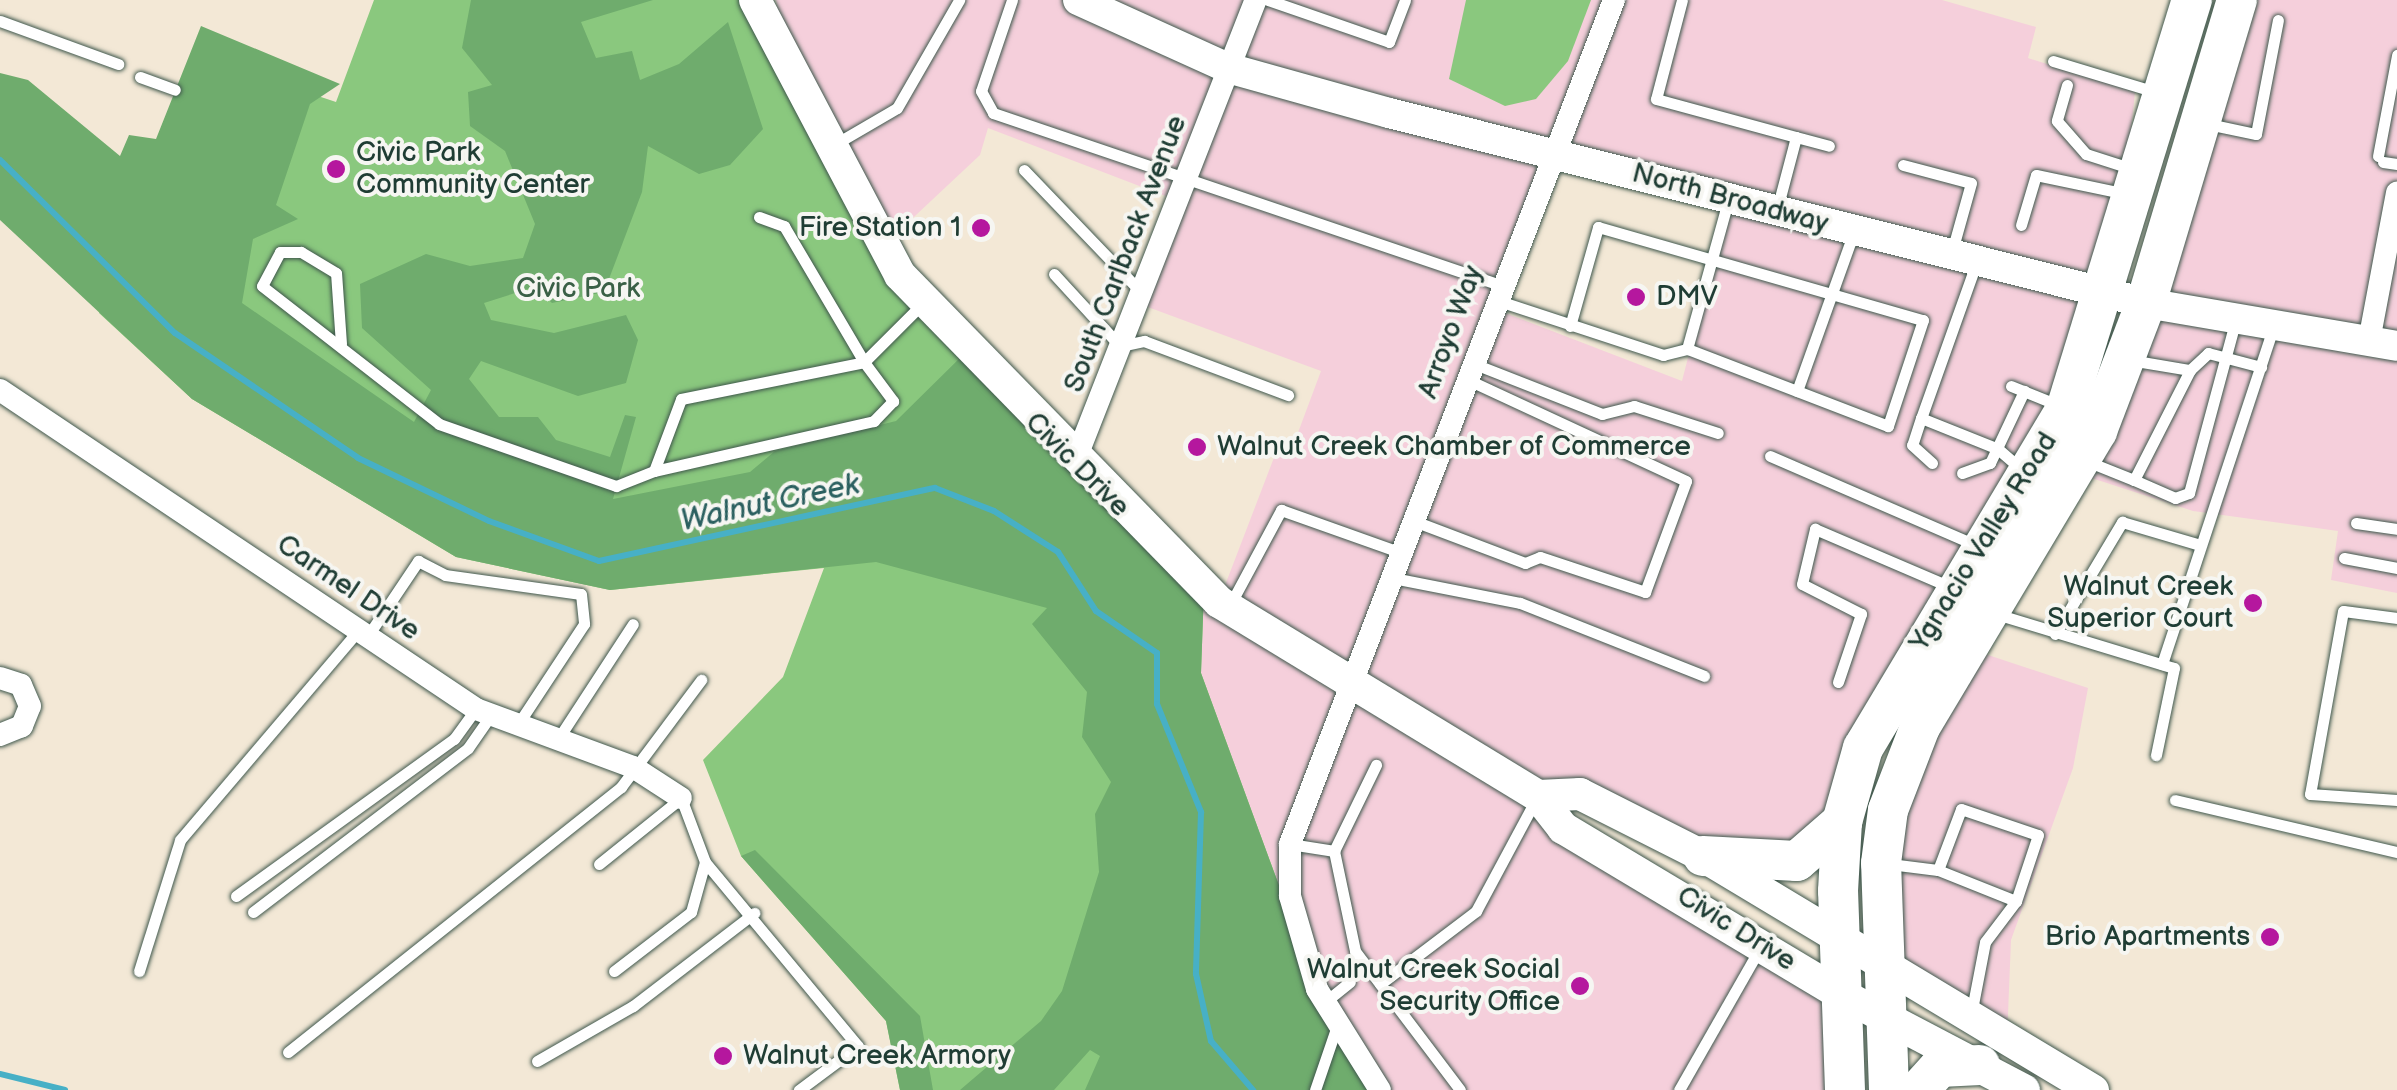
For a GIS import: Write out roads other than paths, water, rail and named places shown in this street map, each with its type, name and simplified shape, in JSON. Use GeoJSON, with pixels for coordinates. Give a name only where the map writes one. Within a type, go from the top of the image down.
{"type":"FeatureCollection","features":[{"type":"Feature","properties":{"kind":"highway","name":"Ygnacio Valley Road"},"geometry":{"type":"LineString","coordinates":[[1845,1090],[1838,993],[1842,822],[1863,748],[1980,547],[2012,461],[2066,409],[2107,292],[2192,0]]}},
{"type":"Feature","properties":{"kind":"highway","name":"Ygnacio Valley Road"},"geometry":{"type":"LineString","coordinates":[[1890,1090],[1881,863],[1888,810],[1920,727],[2080,460],[2124,358],[2146,302],[2236,0]]}},
{"type":"Feature","properties":{"kind":"highway"},"geometry":{"type":"LineString","coordinates":[[1703,856],[1797,861],[1842,822]]}},
{"type":"Feature","properties":{"kind":"highway"},"geometry":{"type":"LineString","coordinates":[[1919,1090],[1940,1067],[1980,1065]]}},
{"type":"Feature","properties":{"kind":"main road","name":"Civic Drive"},"geometry":{"type":"LineString","coordinates":[[755,0],[829,146],[922,303],[1074,461],[1228,610],[1352,688],[1538,796],[1562,828],[1762,944],[1838,993],[1887,1015],[2024,1090]]}},
{"type":"Feature","properties":{"kind":"main road","name":"Civic Drive"},"geometry":{"type":"LineString","coordinates":[[1538,796],[1580,794],[1703,856],[2092,1090]]}},
{"type":"Feature","properties":{"kind":"street"},"geometry":{"type":"LineString","coordinates":[[776,0],[786,62]]}},
{"type":"Feature","properties":{"kind":"street","name":"North Broadway"},"geometry":{"type":"LineString","coordinates":[[1078,0],[1228,68],[1728,202],[2146,302],[2383,344]]}},
{"type":"Feature","properties":{"kind":"street","name":"South Carlback Avenue"},"geometry":{"type":"LineString","coordinates":[[1074,461],[1256,0]]}},
{"type":"Feature","properties":{"kind":"street","name":"Arroyo Way"},"geometry":{"type":"LineString","coordinates":[[1290,844],[1352,688],[1498,292],[1614,0]]}},
{"type":"Feature","properties":{"kind":"street"},"geometry":{"type":"LineString","coordinates":[[2383,344],[2397,198]]}},
{"type":"Feature","properties":{"kind":"street","name":"Carmel Drive"},"geometry":{"type":"LineString","coordinates":[[0,390],[483,712],[633,767],[681,798]]}},
{"type":"Feature","properties":{"kind":"street"},"geometry":{"type":"LineString","coordinates":[[0,678],[21,685],[30,706],[22,726],[0,735]]}},
{"type":"Feature","properties":{"kind":"street"},"geometry":{"type":"LineString","coordinates":[[1290,844],[1290,896],[1325,1002],[1380,1090]]}},
{"type":"Feature","properties":{"kind":"lane"},"geometry":{"type":"LineString","coordinates":[[829,146],[898,108],[959,0]]}},
{"type":"Feature","properties":{"kind":"lane"},"geometry":{"type":"LineString","coordinates":[[1012,0],[984,103],[1183,184],[1330,234],[1360,233],[1570,326],[1663,355],[1687,349],[1888,426],[1923,320],[1598,226],[1570,326]]}},
{"type":"Feature","properties":{"kind":"lane"},"geometry":{"type":"LineString","coordinates":[[1268,0],[1389,42],[1405,0]]}},
{"type":"Feature","properties":{"kind":"lane"},"geometry":{"type":"LineString","coordinates":[[1308,14],[1314,0]]}},
{"type":"Feature","properties":{"kind":"lane"},"geometry":{"type":"LineString","coordinates":[[1682,0],[1656,99],[1829,146]]}},
{"type":"Feature","properties":{"kind":"lane"},"geometry":{"type":"LineString","coordinates":[[2200,123],[2256,134],[2278,20]]}},
{"type":"Feature","properties":{"kind":"lane"},"geometry":{"type":"LineString","coordinates":[[0,21],[118,64]]}},
{"type":"Feature","properties":{"kind":"lane"},"geometry":{"type":"LineString","coordinates":[[2397,55],[2380,158],[2397,164]]}},
{"type":"Feature","properties":{"kind":"lane"},"geometry":{"type":"LineString","coordinates":[[2053,60],[2164,95]]}},
{"type":"Feature","properties":{"kind":"lane"},"geometry":{"type":"LineString","coordinates":[[140,77],[175,90]]}},
{"type":"Feature","properties":{"kind":"lane"},"geometry":{"type":"LineString","coordinates":[[2066,85],[2057,121],[2086,154],[2138,184]]}},
{"type":"Feature","properties":{"kind":"lane"},"geometry":{"type":"LineString","coordinates":[[1776,213],[1796,137]]}},
{"type":"Feature","properties":{"kind":"lane"},"geometry":{"type":"LineString","coordinates":[[1903,166],[1971,183],[1949,364],[1942,385],[1921,418],[1912,445],[1932,462]]}},
{"type":"Feature","properties":{"kind":"lane"},"geometry":{"type":"LineString","coordinates":[[1024,170],[1141,292]]}},
{"type":"Feature","properties":{"kind":"lane"},"geometry":{"type":"LineString","coordinates":[[2021,225],[2036,176],[2138,184]]}},
{"type":"Feature","properties":{"kind":"lane"},"geometry":{"type":"LineString","coordinates":[[1687,349],[1728,202]]}},
{"type":"Feature","properties":{"kind":"lane"},"geometry":{"type":"LineString","coordinates":[[341,344],[336,274],[301,252],[280,252],[262,286],[439,424],[616,486],[654,471],[874,420],[892,402],[784,226],[759,216]]}},
{"type":"Feature","properties":{"kind":"lane"},"geometry":{"type":"LineString","coordinates":[[1797,391],[1854,232]]}},
{"type":"Feature","properties":{"kind":"lane"},"geometry":{"type":"LineString","coordinates":[[1054,274],[1120,346],[1144,341],[1288,396]]}},
{"type":"Feature","properties":{"kind":"lane"},"geometry":{"type":"LineString","coordinates":[[654,471],[682,399],[864,362],[922,303]]}},
{"type":"Feature","properties":{"kind":"lane"},"geometry":{"type":"LineString","coordinates":[[2080,460],[2176,498],[2188,492],[2236,320]]}},
{"type":"Feature","properties":{"kind":"lane"},"geometry":{"type":"LineString","coordinates":[[2162,664],[2274,326]]}},
{"type":"Feature","properties":{"kind":"lane"},"geometry":{"type":"LineString","coordinates":[[2134,480],[2190,370],[2208,353],[2261,367]]}},
{"type":"Feature","properties":{"kind":"lane"},"geometry":{"type":"LineString","coordinates":[[2124,358],[2190,370]]}},
{"type":"Feature","properties":{"kind":"lane"},"geometry":{"type":"LineString","coordinates":[[1469,371],[1602,414],[1634,406],[1718,433]]}},
{"type":"Feature","properties":{"kind":"lane"},"geometry":{"type":"LineString","coordinates":[[1414,521],[1525,563],[1540,557],[1645,592],[1686,481],[1469,371]]}},
{"type":"Feature","properties":{"kind":"lane"},"geometry":{"type":"LineString","coordinates":[[2012,461],[2010,410],[2017,389],[2066,409]]}},
{"type":"Feature","properties":{"kind":"lane"},"geometry":{"type":"LineString","coordinates":[[1921,418],[2012,461]]}},
{"type":"Feature","properties":{"kind":"lane"},"geometry":{"type":"LineString","coordinates":[[1770,456],[1980,547]]}},
{"type":"Feature","properties":{"kind":"lane"},"geometry":{"type":"LineString","coordinates":[[1962,473],[1982,472],[2012,461]]}},
{"type":"Feature","properties":{"kind":"lane"},"geometry":{"type":"LineString","coordinates":[[1228,610],[1282,510],[1402,554]]}},
{"type":"Feature","properties":{"kind":"lane"},"geometry":{"type":"LineString","coordinates":[[2055,634],[2122,522],[2200,545]]}},
{"type":"Feature","properties":{"kind":"lane"},"geometry":{"type":"LineString","coordinates":[[2356,522],[2397,529]]}},
{"type":"Feature","properties":{"kind":"lane"},"geometry":{"type":"LineString","coordinates":[[1838,682],[1861,614],[1802,584],[1816,529],[1932,572],[1953,590]]}},
{"type":"Feature","properties":{"kind":"lane"},"geometry":{"type":"LineString","coordinates":[[2344,558],[2397,568]]}},
{"type":"Feature","properties":{"kind":"lane"},"geometry":{"type":"LineString","coordinates":[[140,971],[180,840],[362,634],[418,560],[445,575],[581,594],[584,624],[518,724]]}},
{"type":"Feature","properties":{"kind":"lane"},"geometry":{"type":"LineString","coordinates":[[1393,578],[1520,603],[1704,676]]}},
{"type":"Feature","properties":{"kind":"lane"},"geometry":{"type":"LineString","coordinates":[[2397,618],[2343,611],[2310,794],[2397,800]]}},
{"type":"Feature","properties":{"kind":"lane"},"geometry":{"type":"LineString","coordinates":[[1989,612],[2174,668],[2156,756]]}},
{"type":"Feature","properties":{"kind":"lane"},"geometry":{"type":"LineString","coordinates":[[558,739],[633,624]]}},
{"type":"Feature","properties":{"kind":"lane"},"geometry":{"type":"LineString","coordinates":[[288,1052],[622,787],[700,680]]}},
{"type":"Feature","properties":{"kind":"lane"},"geometry":{"type":"LineString","coordinates":[[236,896],[454,739],[483,712]]}},
{"type":"Feature","properties":{"kind":"lane"},"geometry":{"type":"LineString","coordinates":[[253,912],[468,748],[483,712]]}},
{"type":"Feature","properties":{"kind":"lane"},"geometry":{"type":"LineString","coordinates":[[1376,764],[1334,851],[1355,951],[1460,1090]]}},
{"type":"Feature","properties":{"kind":"lane"},"geometry":{"type":"LineString","coordinates":[[1380,984],[1476,911],[1538,796]]}},
{"type":"Feature","properties":{"kind":"lane"},"geometry":{"type":"LineString","coordinates":[[600,864],[681,798],[705,862],[754,913],[858,1046],[799,1090]]}},
{"type":"Feature","properties":{"kind":"lane"},"geometry":{"type":"LineString","coordinates":[[2174,800],[2397,852]]}},
{"type":"Feature","properties":{"kind":"lane"},"geometry":{"type":"LineString","coordinates":[[1938,870],[1962,809],[2038,835],[2016,900],[1986,942],[1970,1017]]}},
{"type":"Feature","properties":{"kind":"lane"},"geometry":{"type":"LineString","coordinates":[[1290,844],[1334,851]]}},
{"type":"Feature","properties":{"kind":"lane"},"geometry":{"type":"LineString","coordinates":[[614,972],[691,912],[705,862]]}},
{"type":"Feature","properties":{"kind":"lane"},"geometry":{"type":"LineString","coordinates":[[1881,863],[1938,870],[2016,900]]}},
{"type":"Feature","properties":{"kind":"lane"},"geometry":{"type":"LineString","coordinates":[[537,1061],[632,1006],[754,913]]}},
{"type":"Feature","properties":{"kind":"lane"},"geometry":{"type":"LineString","coordinates":[[1680,1090],[1762,944]]}},
{"type":"Feature","properties":{"kind":"lane"},"geometry":{"type":"LineString","coordinates":[[1325,1002],[1350,982]]}},
{"type":"Feature","properties":{"kind":"lane"},"geometry":{"type":"LineString","coordinates":[[1315,1090],[1338,1024]]}},
{"type":"Feature","properties":{"kind":"waterway","name":"Walnut Creek"},"geometry":{"type":"LineString","coordinates":[[0,160],[175,333],[358,458],[489,521],[599,561],[935,488],[994,511],[1058,552],[1096,611],[1157,653],[1157,704],[1201,812],[1196,974],[1211,1041],[1253,1090]]}},
{"type":"Feature","properties":{"kind":"waterway"},"geometry":{"type":"LineString","coordinates":[[0,1074],[65,1090]]}},
{"type":"Feature","properties":{"kind":"place","name":"Civic Park Community Center"},"geometry":{"type":"Point","coordinates":[336,169]}},
{"type":"Feature","properties":{"kind":"place","name":"Fire Station 1"},"geometry":{"type":"Point","coordinates":[981,228]}},
{"type":"Feature","properties":{"kind":"place","name":"DMV"},"geometry":{"type":"Point","coordinates":[1636,297]}},
{"type":"Feature","properties":{"kind":"place","name":"Walnut Creek Chamber of Commerce"},"geometry":{"type":"Point","coordinates":[1197,447]}},
{"type":"Feature","properties":{"kind":"place","name":"Walnut Creek Superior Court"},"geometry":{"type":"Point","coordinates":[2253,603]}},
{"type":"Feature","properties":{"kind":"place","name":"Brio Apartments"},"geometry":{"type":"Point","coordinates":[2270,937]}},
{"type":"Feature","properties":{"kind":"place","name":"Walnut Creek Social Security Office"},"geometry":{"type":"Point","coordinates":[1580,986]}},
{"type":"Feature","properties":{"kind":"place","name":"Walnut Creek Armory"},"geometry":{"type":"Point","coordinates":[723,1056]}},
{"type":"Feature","properties":{"kind":"park label","name":"Civic Park"},"geometry":{"type":"Point","coordinates":[578,289]}}]}
